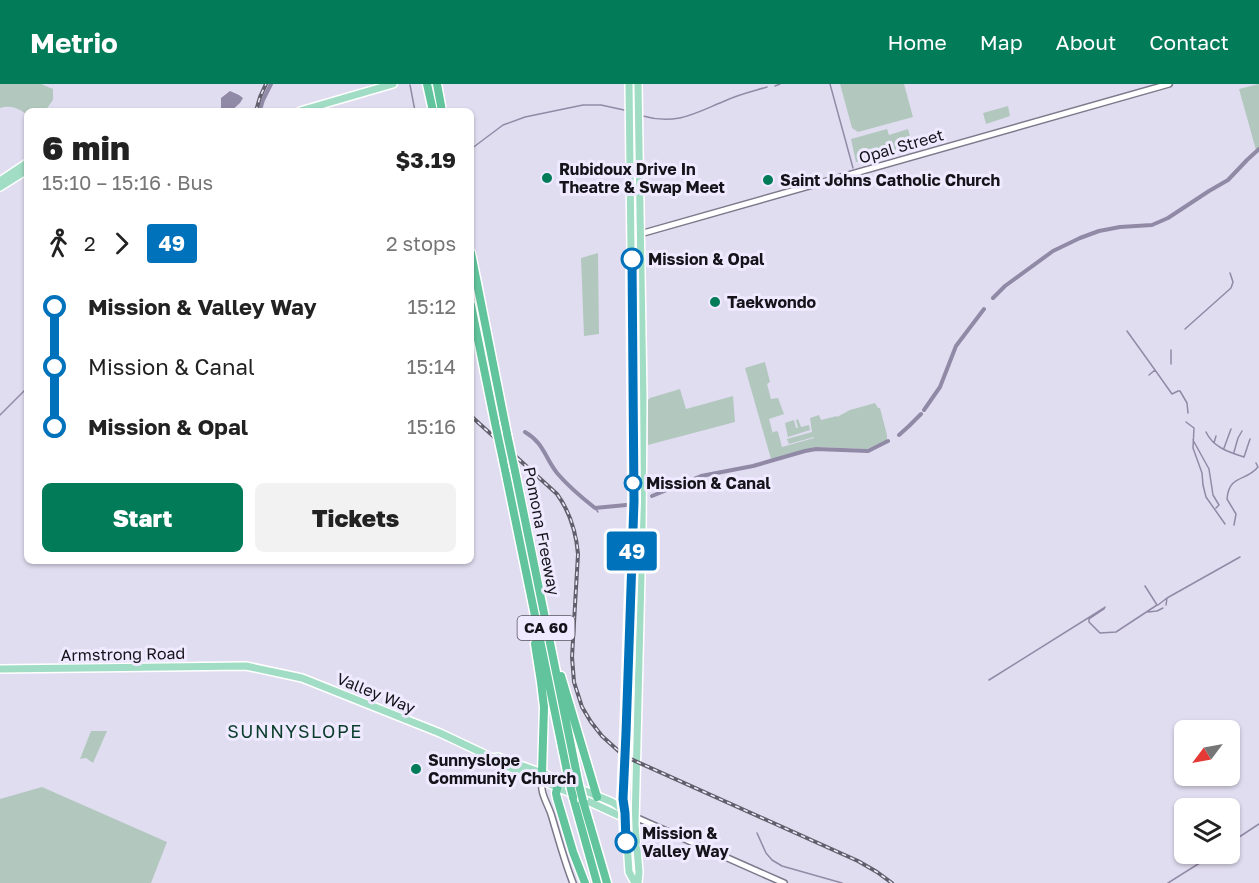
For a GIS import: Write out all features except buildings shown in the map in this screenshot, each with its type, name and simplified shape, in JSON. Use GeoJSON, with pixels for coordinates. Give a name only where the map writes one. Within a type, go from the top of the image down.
{"type":"FeatureCollection","features":[{"type":"Feature","properties":{"kind":"highway"},"geometry":{"type":"LineString","coordinates":[[428,84],[432,108]]}},
{"type":"Feature","properties":{"kind":"highway"},"geometry":{"type":"LineString","coordinates":[[437,84],[441,108]]}},
{"type":"Feature","properties":{"kind":"highway","name":"Pomona Freeway"},"geometry":{"type":"LineString","coordinates":[[474,268],[515,471],[569,781],[597,883]]}},
{"type":"Feature","properties":{"kind":"highway","name":"Pomona Freeway"},"geometry":{"type":"LineString","coordinates":[[474,320],[502,460],[579,785],[607,883]]}},
{"type":"Feature","properties":{"kind":"highway"},"geometry":{"type":"LineString","coordinates":[[538,612],[533,630],[544,707],[542,777]]}},
{"type":"Feature","properties":{"kind":"highway"},"geometry":{"type":"LineString","coordinates":[[538,612],[597,797]]}},
{"type":"Feature","properties":{"kind":"highway"},"geometry":{"type":"LineString","coordinates":[[558,784],[557,798],[585,883]]}},
{"type":"Feature","properties":{"kind":"main road"},"geometry":{"type":"LineString","coordinates":[[310,108],[393,84]]}},
{"type":"Feature","properties":{"kind":"main road"},"geometry":{"type":"LineString","coordinates":[[629,84],[634,501],[623,799],[629,872],[636,883]]}},
{"type":"Feature","properties":{"kind":"main road"},"geometry":{"type":"LineString","coordinates":[[636,883],[639,872],[635,817],[643,397],[638,84]]}},
{"type":"Feature","properties":{"kind":"main road"},"geometry":{"type":"LineString","coordinates":[[0,181],[24,165]]}},
{"type":"Feature","properties":{"kind":"main road"},"geometry":{"type":"LineString","coordinates":[[0,187],[24,172]]}},
{"type":"Feature","properties":{"kind":"main road"},"geometry":{"type":"LineString","coordinates":[[634,501],[642,501]]}},
{"type":"Feature","properties":{"kind":"main road","name":"Valley Way"},"geometry":{"type":"LineString","coordinates":[[246,666],[302,678],[440,733],[493,758],[498,757],[558,784],[618,815],[625,813]]}},
{"type":"Feature","properties":{"kind":"main road","name":"Armstrong Road"},"geometry":{"type":"LineString","coordinates":[[0,669],[246,666]]}},
{"type":"Feature","properties":{"kind":"main road","name":"Valley Way"},"geometry":{"type":"LineString","coordinates":[[558,784],[597,797],[618,806],[625,813],[635,817]]}},
{"type":"Feature","properties":{"kind":"street","name":"Opal Street"},"geometry":{"type":"LineString","coordinates":[[640,234],[1169,84]]}},
{"type":"Feature","properties":{"kind":"street"},"geometry":{"type":"LineString","coordinates":[[542,777],[542,795],[550,812],[573,883]]}},
{"type":"Feature","properties":{"kind":"street","name":"Valley Way"},"geometry":{"type":"LineString","coordinates":[[635,817],[784,883]]}},
{"type":"Feature","properties":{"kind":"green space"},"geometry":{"type":"Polygon","coordinates":[[[0,84],[41,84],[53,89],[53,100],[47,108],[24,108],[24,113],[14,108],[0,108],[0,84]]]}},
{"type":"Feature","properties":{"kind":"green space"},"geometry":{"type":"Polygon","coordinates":[[[840,84],[904,84],[913,117],[858,132],[852,128],[840,84]]]}},
{"type":"Feature","properties":{"kind":"green space"},"geometry":{"type":"Polygon","coordinates":[[[1259,84],[1259,148],[1256,150],[1239,89],[1259,84]]]}},
{"type":"Feature","properties":{"kind":"green space"},"geometry":{"type":"Polygon","coordinates":[[[1008,106],[1010,116],[986,124],[983,113],[1008,106]]]}},
{"type":"Feature","properties":{"kind":"green space"},"geometry":{"type":"Polygon","coordinates":[[[887,129],[889,135],[908,129],[913,148],[856,162],[851,139],[887,129]]]}},
{"type":"Feature","properties":{"kind":"green space"},"geometry":{"type":"Polygon","coordinates":[[[598,253],[599,334],[584,336],[581,258],[598,253]]]}},
{"type":"Feature","properties":{"kind":"green space"},"geometry":{"type":"Polygon","coordinates":[[[765,362],[771,399],[778,398],[784,414],[769,419],[773,434],[773,432],[778,432],[782,447],[814,438],[789,444],[787,439],[812,432],[810,418],[819,415],[821,420],[837,417],[850,410],[875,403],[880,408],[887,440],[867,449],[816,447],[771,459],[745,368],[765,362]]]}},
{"type":"Feature","properties":{"kind":"green space"},"geometry":{"type":"Polygon","coordinates":[[[680,389],[686,409],[733,396],[735,422],[648,445],[648,400],[680,389]]]}},
{"type":"Feature","properties":{"kind":"green space"},"geometry":{"type":"Polygon","coordinates":[[[798,419],[801,427],[809,425],[810,430],[788,437],[785,423],[794,420],[798,428],[796,420],[798,419]]]}},
{"type":"Feature","properties":{"kind":"green space"},"geometry":{"type":"Polygon","coordinates":[[[91,731],[107,731],[93,763],[86,758],[80,759],[91,731]]]}},
{"type":"Feature","properties":{"kind":"green space"},"geometry":{"type":"Polygon","coordinates":[[[42,787],[167,842],[151,883],[0,883],[0,799],[42,787]]]}},
{"type":"Feature","properties":{"kind":"shaded area"},"geometry":{"type":"Polygon","coordinates":[[[230,91],[243,98],[234,108],[221,108],[221,98],[230,91]]]}},
{"type":"Feature","properties":{"kind":"waterway"},"geometry":{"type":"LineString","coordinates":[[261,108],[271,84]]}},
{"type":"Feature","properties":{"kind":"waterway"},"geometry":{"type":"LineString","coordinates":[[775,86],[780,84]]}},
{"type":"Feature","properties":{"kind":"waterway"},"geometry":{"type":"LineString","coordinates":[[830,84],[853,168]]}},
{"type":"Feature","properties":{"kind":"waterway"},"geometry":{"type":"LineString","coordinates":[[410,85],[414,108]]}},
{"type":"Feature","properties":{"kind":"waterway"},"geometry":{"type":"LineString","coordinates":[[643,116],[655,119],[686,116],[767,87]]}},
{"type":"Feature","properties":{"kind":"waterway"},"geometry":{"type":"LineString","coordinates":[[474,147],[503,125],[525,117],[583,105],[601,105],[624,110]]}},
{"type":"Feature","properties":{"kind":"waterway"},"geometry":{"type":"LineString","coordinates":[[993,298],[1005,286],[1053,251],[1080,238],[1120,227],[1152,225],[1168,218],[1228,180],[1259,149]]}},
{"type":"Feature","properties":{"kind":"waterway"},"geometry":{"type":"LineString","coordinates":[[1185,329],[1231,288],[1233,282],[1230,273]]}},
{"type":"Feature","properties":{"kind":"waterway"},"geometry":{"type":"LineString","coordinates":[[924,410],[940,387],[956,346],[984,309]]}},
{"type":"Feature","properties":{"kind":"waterway"},"geometry":{"type":"LineString","coordinates":[[1127,331],[1155,370]]}},
{"type":"Feature","properties":{"kind":"waterway"},"geometry":{"type":"LineString","coordinates":[[1171,350],[1171,364]]}},
{"type":"Feature","properties":{"kind":"waterway"},"geometry":{"type":"LineString","coordinates":[[1149,375],[1155,370],[1172,394],[1180,391],[1187,403],[1188,413]]}},
{"type":"Feature","properties":{"kind":"waterway"},"geometry":{"type":"LineString","coordinates":[[0,415],[24,391]]}},
{"type":"Feature","properties":{"kind":"waterway"},"geometry":{"type":"LineString","coordinates":[[899,435],[921,414]]}},
{"type":"Feature","properties":{"kind":"waterway"},"geometry":{"type":"LineString","coordinates":[[1186,422],[1194,428],[1193,448],[1202,473],[1206,497],[1225,524]]}},
{"type":"Feature","properties":{"kind":"waterway"},"geometry":{"type":"LineString","coordinates":[[1224,448],[1231,429]]}},
{"type":"Feature","properties":{"kind":"waterway"},"geometry":{"type":"LineString","coordinates":[[1234,452],[1242,431]]}},
{"type":"Feature","properties":{"kind":"waterway"},"geometry":{"type":"LineString","coordinates":[[525,432],[540,446],[561,478],[595,508],[626,505]]}},
{"type":"Feature","properties":{"kind":"waterway"},"geometry":{"type":"LineString","coordinates":[[1206,432],[1217,445],[1244,457],[1250,439]]}},
{"type":"Feature","properties":{"kind":"waterway"},"geometry":{"type":"LineString","coordinates":[[1214,443],[1216,436]]}},
{"type":"Feature","properties":{"kind":"waterway"},"geometry":{"type":"LineString","coordinates":[[1193,440],[1209,469],[1213,495],[1219,505],[1216,508]]}},
{"type":"Feature","properties":{"kind":"waterway"},"geometry":{"type":"LineString","coordinates":[[652,496],[701,476],[753,466],[805,451],[816,449],[868,451],[888,441]]}},
{"type":"Feature","properties":{"kind":"waterway"},"geometry":{"type":"LineString","coordinates":[[1234,525],[1236,514],[1227,499],[1228,491],[1235,482],[1253,472],[1258,467],[1256,463]]}},
{"type":"Feature","properties":{"kind":"waterway"},"geometry":{"type":"LineString","coordinates":[[595,508],[598,512]]}},
{"type":"Feature","properties":{"kind":"waterway"},"geometry":{"type":"LineString","coordinates":[[1158,605],[1240,557]]}},
{"type":"Feature","properties":{"kind":"waterway"},"geometry":{"type":"LineString","coordinates":[[1105,607],[1089,619],[1089,622],[1100,633],[1116,632],[1157,605],[1145,586]]}},
{"type":"Feature","properties":{"kind":"waterway"},"geometry":{"type":"LineString","coordinates":[[1166,605],[1167,598]]}},
{"type":"Feature","properties":{"kind":"waterway"},"geometry":{"type":"LineString","coordinates":[[989,680],[1104,608]]}},
{"type":"Feature","properties":{"kind":"waterway"},"geometry":{"type":"LineString","coordinates":[[1148,612],[1163,608]]}},
{"type":"Feature","properties":{"kind":"waterway"},"geometry":{"type":"LineString","coordinates":[[1240,836],[1259,824]]}},
{"type":"Feature","properties":{"kind":"waterway"},"geometry":{"type":"LineString","coordinates":[[757,833],[766,853],[782,866],[842,883]]}},
{"type":"Feature","properties":{"kind":"waterway"},"geometry":{"type":"LineString","coordinates":[[1168,883],[1198,864]]}},
{"type":"Feature","properties":{"kind":"railway"},"geometry":{"type":"LineString","coordinates":[[257,108],[266,84]]}},
{"type":"Feature","properties":{"kind":"railway"},"geometry":{"type":"LineString","coordinates":[[474,419],[557,494],[569,515],[576,537],[578,554],[572,657],[574,682],[582,707],[602,736],[624,756],[858,861],[892,883]]}},
{"type":"Feature","properties":{"kind":"bus line","name":"49"},"geometry":{"type":"LineString","coordinates":[[626,842],[623,799],[624,756],[634,501],[632,259]]}},
{"type":"Feature","properties":{"kind":"place","name":"Rubidoux Drive In Theatre & Swap Meet"},"geometry":{"type":"Point","coordinates":[547,178]}},
{"type":"Feature","properties":{"kind":"place","name":"Saint Johns Catholic Church"},"geometry":{"type":"Point","coordinates":[768,180]}},
{"type":"Feature","properties":{"kind":"place","name":"Mission & Opal"},"geometry":{"type":"Point","coordinates":[632,259]}},
{"type":"Feature","properties":{"kind":"place","name":"Taekwondo"},"geometry":{"type":"Point","coordinates":[715,302]}},
{"type":"Feature","properties":{"kind":"place","name":"Mission & Canal"},"geometry":{"type":"Point","coordinates":[633,483]}},
{"type":"Feature","properties":{"kind":"place","name":"Sunnyslope Community Church"},"geometry":{"type":"Point","coordinates":[416,769]}},
{"type":"Feature","properties":{"kind":"place","name":"Mission & Valley Way"},"geometry":{"type":"Point","coordinates":[626,842]}},
{"type":"Feature","properties":{"kind":"district","name":"SUNNYSLOPE"},"geometry":{"type":"Point","coordinates":[295,732]}}]}
